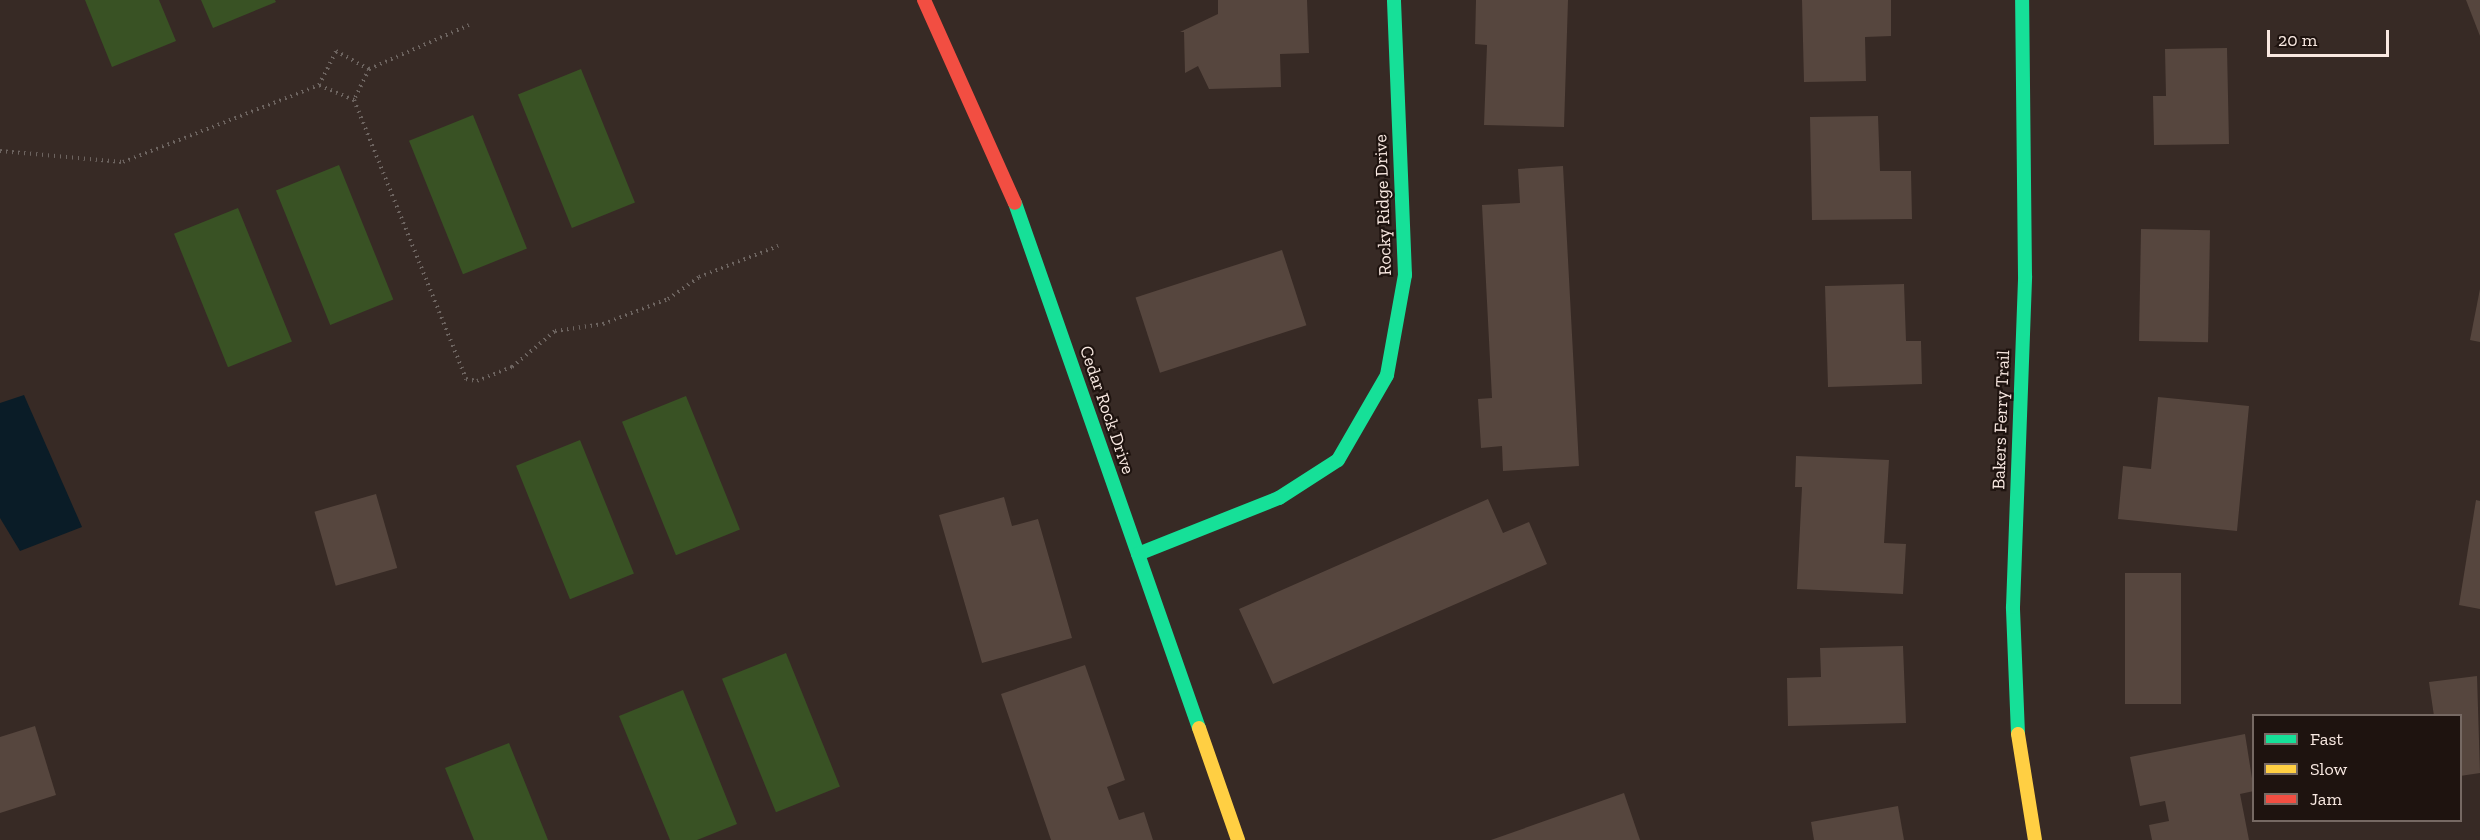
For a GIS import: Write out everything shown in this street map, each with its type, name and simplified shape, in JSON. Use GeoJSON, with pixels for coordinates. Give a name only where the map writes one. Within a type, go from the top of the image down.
{"type":"FeatureCollection","features":[{"type":"Feature","properties":{"kind":"street","name":"Cedar Rock Drive"},"geometry":{"type":"LineString","coordinates":[[924,0],[1015,202],[1238,840]]}},
{"type":"Feature","properties":{"kind":"street","name":"Rocky Ridge Drive"},"geometry":{"type":"LineString","coordinates":[[1138,554],[1279,498],[1338,460],[1387,375],[1405,275],[1394,0]]}},
{"type":"Feature","properties":{"kind":"street","name":"Bakers Ferry Trail"},"geometry":{"type":"LineString","coordinates":[[2022,0],[2025,276],[2013,607],[2019,746],[2035,840]]}},
{"type":"Feature","properties":{"kind":"path"},"geometry":{"type":"LineString","coordinates":[[354,100],[369,69],[469,25]]}},
{"type":"Feature","properties":{"kind":"path"},"geometry":{"type":"LineString","coordinates":[[0,151],[123,162],[319,85],[336,51],[369,69]]}},
{"type":"Feature","properties":{"kind":"path"},"geometry":{"type":"LineString","coordinates":[[319,85],[354,100],[466,379],[477,381],[513,367],[555,331],[603,324],[668,299],[699,277],[778,246]]}},
{"type":"Feature","properties":{"kind":"green space"},"geometry":{"type":"Polygon","coordinates":[[[85,0],[159,0],[176,41],[112,67],[85,0]]]}},
{"type":"Feature","properties":{"kind":"green space"},"geometry":{"type":"Polygon","coordinates":[[[201,0],[275,0],[276,2],[213,28],[201,0]]]}},
{"type":"Feature","properties":{"kind":"green space"},"geometry":{"type":"Polygon","coordinates":[[[581,69],[635,203],[572,228],[518,94],[581,69]]]}},
{"type":"Feature","properties":{"kind":"green space"},"geometry":{"type":"Polygon","coordinates":[[[473,115],[527,249],[463,274],[409,141],[473,115]]]}},
{"type":"Feature","properties":{"kind":"green space"},"geometry":{"type":"Polygon","coordinates":[[[339,165],[393,299],[330,325],[276,190],[339,165]]]}},
{"type":"Feature","properties":{"kind":"green space"},"geometry":{"type":"Polygon","coordinates":[[[238,208],[292,342],[228,367],[174,234],[238,208]]]}},
{"type":"Feature","properties":{"kind":"green space"},"geometry":{"type":"Polygon","coordinates":[[[686,396],[740,530],[676,555],[622,422],[686,396]]]}},
{"type":"Feature","properties":{"kind":"green space"},"geometry":{"type":"Polygon","coordinates":[[[580,440],[634,574],[570,599],[516,466],[580,440]]]}},
{"type":"Feature","properties":{"kind":"green space"},"geometry":{"type":"Polygon","coordinates":[[[786,653],[840,787],[776,812],[722,679],[786,653]]]}},
{"type":"Feature","properties":{"kind":"green space"},"geometry":{"type":"Polygon","coordinates":[[[683,690],[737,824],[697,840],[670,840],[619,716],[683,690]]]}},
{"type":"Feature","properties":{"kind":"green space"},"geometry":{"type":"Polygon","coordinates":[[[509,743],[548,840],[474,840],[445,768],[509,743]]]}},
{"type":"Feature","properties":{"kind":"water"},"geometry":{"type":"Polygon","coordinates":[[[24,395],[82,527],[20,551],[0,518],[0,403],[24,395]]]}},
{"type":"Feature","properties":{"kind":"building"},"geometry":{"type":"Polygon","coordinates":[[[1218,0],[1307,0],[1309,53],[1280,54],[1281,87],[1209,89],[1198,66],[1185,73],[1184,32],[1180,32],[1218,14],[1218,0]]]}},
{"type":"Feature","properties":{"kind":"building"},"geometry":{"type":"Polygon","coordinates":[[[1476,0],[1568,0],[1564,127],[1484,125],[1487,45],[1475,44],[1476,0]]]}},
{"type":"Feature","properties":{"kind":"building"},"geometry":{"type":"Polygon","coordinates":[[[1802,0],[1891,0],[1891,36],[1865,37],[1866,81],[1804,82],[1802,0]]]}},
{"type":"Feature","properties":{"kind":"building"},"geometry":{"type":"Polygon","coordinates":[[[2466,0],[2480,0],[2480,36],[2466,0]]]}},
{"type":"Feature","properties":{"kind":"building"},"geometry":{"type":"Polygon","coordinates":[[[2227,48],[2229,144],[2154,145],[2153,96],[2166,96],[2165,49],[2227,48]]]}},
{"type":"Feature","properties":{"kind":"building"},"geometry":{"type":"Polygon","coordinates":[[[1878,116],[1880,171],[1911,171],[1912,219],[1812,220],[1810,117],[1878,116]]]}},
{"type":"Feature","properties":{"kind":"building"},"geometry":{"type":"Polygon","coordinates":[[[1563,166],[1579,466],[1503,471],[1502,446],[1481,448],[1478,399],[1492,398],[1482,205],[1520,203],[1518,169],[1563,166]]]}},
{"type":"Feature","properties":{"kind":"building"},"geometry":{"type":"Polygon","coordinates":[[[2141,229],[2210,230],[2208,342],[2139,341],[2141,229]]]}},
{"type":"Feature","properties":{"kind":"building"},"geometry":{"type":"Polygon","coordinates":[[[1282,250],[1306,325],[1160,373],[1136,298],[1282,250]]]}},
{"type":"Feature","properties":{"kind":"building"},"geometry":{"type":"Polygon","coordinates":[[[1904,284],[1906,341],[1921,341],[1922,384],[1828,387],[1825,286],[1904,284]]]}},
{"type":"Feature","properties":{"kind":"building"},"geometry":{"type":"Polygon","coordinates":[[[2480,289],[2480,342],[2470,340],[2480,289]]]}},
{"type":"Feature","properties":{"kind":"building"},"geometry":{"type":"Polygon","coordinates":[[[2158,397],[2249,406],[2237,531],[2118,519],[2123,466],[2151,469],[2158,397]]]}},
{"type":"Feature","properties":{"kind":"building"},"geometry":{"type":"Polygon","coordinates":[[[1796,456],[1889,460],[1884,543],[1906,544],[1903,594],[1797,589],[1802,487],[1795,487],[1796,456]]]}},
{"type":"Feature","properties":{"kind":"building"},"geometry":{"type":"Polygon","coordinates":[[[376,494],[397,568],[336,586],[314,512],[376,494]]]}},
{"type":"Feature","properties":{"kind":"building"},"geometry":{"type":"Polygon","coordinates":[[[1004,497],[1012,526],[1038,519],[1072,638],[982,663],[939,515],[1004,497]]]}},
{"type":"Feature","properties":{"kind":"building"},"geometry":{"type":"Polygon","coordinates":[[[1488,499],[1503,533],[1529,522],[1547,564],[1273,684],[1239,609],[1488,499]]]}},
{"type":"Feature","properties":{"kind":"building"},"geometry":{"type":"Polygon","coordinates":[[[2476,500],[2480,501],[2480,609],[2459,605],[2476,500]]]}},
{"type":"Feature","properties":{"kind":"building"},"geometry":{"type":"Polygon","coordinates":[[[2125,573],[2181,573],[2181,704],[2125,704],[2125,573]]]}},
{"type":"Feature","properties":{"kind":"building"},"geometry":{"type":"Polygon","coordinates":[[[1903,646],[1906,723],[1788,726],[1787,678],[1821,677],[1820,648],[1903,646]]]}},
{"type":"Feature","properties":{"kind":"building"},"geometry":{"type":"Polygon","coordinates":[[[1085,665],[1125,780],[1107,787],[1119,820],[1144,812],[1153,840],[1051,840],[1001,694],[1085,665]]]}},
{"type":"Feature","properties":{"kind":"building"},"geometry":{"type":"Polygon","coordinates":[[[2477,676],[2480,773],[2462,776],[2462,714],[2434,714],[2429,682],[2477,676]]]}},
{"type":"Feature","properties":{"kind":"building"},"geometry":{"type":"Polygon","coordinates":[[[35,726],[56,795],[0,813],[0,737],[35,726]]]}},
{"type":"Feature","properties":{"kind":"building"},"geometry":{"type":"Polygon","coordinates":[[[2245,734],[2252,791],[2240,794],[2249,840],[2152,840],[2149,825],[2169,821],[2165,801],[2140,806],[2130,757],[2245,734]]]}},
{"type":"Feature","properties":{"kind":"building"},"geometry":{"type":"Polygon","coordinates":[[[1624,793],[1640,840],[1491,840],[1624,793]]]}},
{"type":"Feature","properties":{"kind":"building"},"geometry":{"type":"Polygon","coordinates":[[[1898,806],[1904,840],[1814,840],[1811,822],[1898,806]]]}},
{"type":"Feature","properties":{"kind":"traffic: fast"},"geometry":{"type":"LineString","coordinates":[[1138,554],[1279,498],[1338,460],[1387,375],[1405,275],[1394,0]]}},
{"type":"Feature","properties":{"kind":"traffic: fast"},"geometry":{"type":"LineString","coordinates":[[2018,734],[2013,607],[2025,276],[2022,0]]}},
{"type":"Feature","properties":{"kind":"traffic: fast"},"geometry":{"type":"LineString","coordinates":[[1015,203],[1199,728]]}},
{"type":"Feature","properties":{"kind":"traffic: slow"},"geometry":{"type":"LineString","coordinates":[[1199,728],[1238,840]]}},
{"type":"Feature","properties":{"kind":"traffic: slow"},"geometry":{"type":"LineString","coordinates":[[2018,734],[2035,840]]}},
{"type":"Feature","properties":{"kind":"traffic: jam"},"geometry":{"type":"LineString","coordinates":[[924,0],[1015,203]]}}]}
